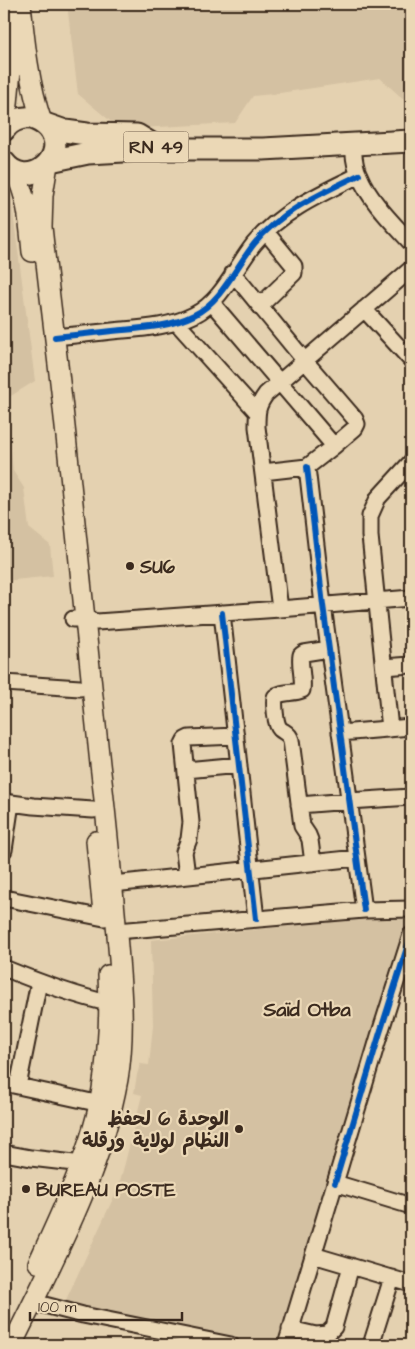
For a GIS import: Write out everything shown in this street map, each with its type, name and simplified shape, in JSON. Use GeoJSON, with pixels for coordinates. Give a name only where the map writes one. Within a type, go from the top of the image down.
{"type":"FeatureCollection","features":[{"type":"Feature","properties":{"kind":"highway"},"geometry":{"type":"LineString","coordinates":[[5,127],[20,118],[35,119],[44,123],[50,131],[54,138],[55,146],[54,154],[49,163],[41,170],[23,174],[9,166]]}},
{"type":"Feature","properties":{"kind":"highway","name":"RN 49"},"geometry":{"type":"LineString","coordinates":[[44,123],[65,131],[87,134],[137,135],[160,149]]}},
{"type":"Feature","properties":{"kind":"highway","name":"RN 49"},"geometry":{"type":"LineString","coordinates":[[375,144],[411,132]]}},
{"type":"Feature","properties":{"kind":"highway","name":"RN 49"},"geometry":{"type":"LineString","coordinates":[[49,163],[88,153],[160,149],[263,149],[411,141]]}},
{"type":"Feature","properties":{"kind":"main road"},"geometry":{"type":"LineString","coordinates":[[5,127],[11,70],[7,4]]}},
{"type":"Feature","properties":{"kind":"main road"},"geometry":{"type":"LineString","coordinates":[[21,4],[27,64],[36,103],[44,123]]}},
{"type":"Feature","properties":{"kind":"main road"},"geometry":{"type":"LineString","coordinates":[[49,163],[43,195],[42,227],[55,337],[83,624],[113,884],[106,1058],[102,1091],[105,1105]]}},
{"type":"Feature","properties":{"kind":"main road"},"geometry":{"type":"LineString","coordinates":[[9,166],[21,183],[28,212],[53,426],[83,624],[80,688],[93,810],[121,985],[122,1021],[118,1077],[89,1139],[87,1165],[68,1230],[12,1345]]}},
{"type":"Feature","properties":{"kind":"main road"},"geometry":{"type":"LineString","coordinates":[[4,1335],[70,1191],[87,1165]]}},
{"type":"Feature","properties":{"kind":"street"},"geometry":{"type":"LineString","coordinates":[[353,145],[358,175],[368,192],[411,243]]}},
{"type":"Feature","properties":{"kind":"street"},"geometry":{"type":"LineString","coordinates":[[55,337],[177,323],[195,315],[212,303],[255,243],[266,232],[280,220],[312,199],[358,175]]}},
{"type":"Feature","properties":{"kind":"street"},"geometry":{"type":"LineString","coordinates":[[260,306],[295,270],[294,266],[266,232]]}},
{"type":"Feature","properties":{"kind":"street"},"geometry":{"type":"LineString","coordinates":[[280,609],[257,427],[257,412],[260,404],[266,394],[411,269]]}},
{"type":"Feature","properties":{"kind":"street"},"geometry":{"type":"LineString","coordinates":[[233,273],[355,419],[357,424],[355,428],[307,467],[263,472]]}},
{"type":"Feature","properties":{"kind":"street"},"geometry":{"type":"LineString","coordinates":[[212,303],[334,446]]}},
{"type":"Feature","properties":{"kind":"street"},"geometry":{"type":"LineString","coordinates":[[364,309],[411,360]]}},
{"type":"Feature","properties":{"kind":"street"},"geometry":{"type":"LineString","coordinates":[[177,323],[257,412]]}},
{"type":"Feature","properties":{"kind":"street"},"geometry":{"type":"LineString","coordinates":[[390,729],[370,536],[370,516],[378,498],[411,462]]}},
{"type":"Feature","properties":{"kind":"street"},"geometry":{"type":"LineString","coordinates":[[307,467],[323,605],[364,910]]}},
{"type":"Feature","properties":{"kind":"street"},"geometry":{"type":"LineString","coordinates":[[83,624],[411,598]]}},
{"type":"Feature","properties":{"kind":"street"},"geometry":{"type":"LineString","coordinates":[[222,614],[256,919]]}},
{"type":"Feature","properties":{"kind":"street"},"geometry":{"type":"LineString","coordinates":[[313,862],[310,840],[302,826],[291,740],[289,735],[278,725],[274,702],[278,694],[302,690],[301,655],[329,649]]}},
{"type":"Feature","properties":{"kind":"street"},"geometry":{"type":"LineString","coordinates":[[384,667],[411,665]]}},
{"type":"Feature","properties":{"kind":"street"},"geometry":{"type":"LineString","coordinates":[[4,682],[80,688]]}},
{"type":"Feature","properties":{"kind":"street"},"geometry":{"type":"LineString","coordinates":[[340,733],[411,728]]}},
{"type":"Feature","properties":{"kind":"street"},"geometry":{"type":"LineString","coordinates":[[187,876],[184,852],[189,839],[191,822],[184,740],[189,738],[236,736]]}},
{"type":"Feature","properties":{"kind":"street"},"geometry":{"type":"LineString","coordinates":[[186,770],[239,765]]}},
{"type":"Feature","properties":{"kind":"street"},"geometry":{"type":"LineString","coordinates":[[299,805],[411,797]]}},
{"type":"Feature","properties":{"kind":"street"},"geometry":{"type":"LineString","coordinates":[[4,850],[7,802],[33,806],[93,810]]}},
{"type":"Feature","properties":{"kind":"street"},"geometry":{"type":"LineString","coordinates":[[113,884],[357,858]]}},
{"type":"Feature","properties":{"kind":"street"},"geometry":{"type":"LineString","coordinates":[[4,898],[110,925],[256,919],[411,908]]}},
{"type":"Feature","properties":{"kind":"street"},"geometry":{"type":"LineString","coordinates":[[286,1345],[411,935]]}},
{"type":"Feature","properties":{"kind":"street"},"geometry":{"type":"LineString","coordinates":[[4,968],[81,997],[108,1003]]}},
{"type":"Feature","properties":{"kind":"street"},"geometry":{"type":"LineString","coordinates":[[39,982],[11,1084],[105,1105]]}},
{"type":"Feature","properties":{"kind":"street"},"geometry":{"type":"LineString","coordinates":[[4,1153],[87,1165]]}},
{"type":"Feature","properties":{"kind":"street"},"geometry":{"type":"LineString","coordinates":[[335,1183],[411,1206]]}},
{"type":"Feature","properties":{"kind":"street"},"geometry":{"type":"LineString","coordinates":[[312,1255],[411,1284]]}},
{"type":"Feature","properties":{"kind":"street"},"geometry":{"type":"LineString","coordinates":[[290,1329],[316,1335],[327,1334],[334,1327],[351,1266]]}},
{"type":"Feature","properties":{"kind":"street"},"geometry":{"type":"LineString","coordinates":[[371,1345],[392,1278]]}},
{"type":"Feature","properties":{"kind":"street"},"geometry":{"type":"LineString","coordinates":[[33,1302],[83,1315],[231,1345]]}},
{"type":"Feature","properties":{"kind":"shaded area"},"geometry":{"type":"Polygon","coordinates":[[[67,4],[411,4],[411,106],[380,78],[253,96],[235,123],[120,129],[78,94],[67,4]]]}},
{"type":"Feature","properties":{"kind":"shaded area"},"geometry":{"type":"Polygon","coordinates":[[[4,179],[9,182],[35,381],[6,399],[13,471],[24,488],[29,528],[50,545],[53,576],[4,581],[4,179]]]}},
{"type":"Feature","properties":{"kind":"shaded area","name":"الوحدة 6 لحفظ النظام لولاية ورقلة"},"geometry":{"type":"Polygon","coordinates":[[[411,914],[276,1345],[260,1345],[64,1304],[118,1188],[142,1095],[134,1093],[140,1064],[149,1065],[153,1026],[151,940],[411,914]]]}},
{"type":"Feature","properties":{"kind":"cycle path"},"geometry":{"type":"LineString","coordinates":[[55,337],[159,326],[177,322],[194,315],[204,309],[220,293],[247,253],[265,232],[289,212],[359,175]]}},
{"type":"Feature","properties":{"kind":"cycle path"},"geometry":{"type":"LineString","coordinates":[[307,467],[323,605],[364,910]]}},
{"type":"Feature","properties":{"kind":"cycle path"},"geometry":{"type":"LineString","coordinates":[[222,613],[256,919]]}},
{"type":"Feature","properties":{"kind":"cycle path"},"geometry":{"type":"LineString","coordinates":[[335,1183],[411,935]]}},
{"type":"Feature","properties":{"kind":"place","name":"SU6"},"geometry":{"type":"Point","coordinates":[130,566]}},
{"type":"Feature","properties":{"kind":"place","name":"الوحدة 6 لحفظ النظام لولاية ورقلة"},"geometry":{"type":"Point","coordinates":[239,1129]}},
{"type":"Feature","properties":{"kind":"place","name":"BUREAU POSTE"},"geometry":{"type":"Point","coordinates":[26,1189]}},
{"type":"Feature","properties":{"kind":"district","name":"Saïd Otba"},"geometry":{"type":"Point","coordinates":[307,1009]}}]}
